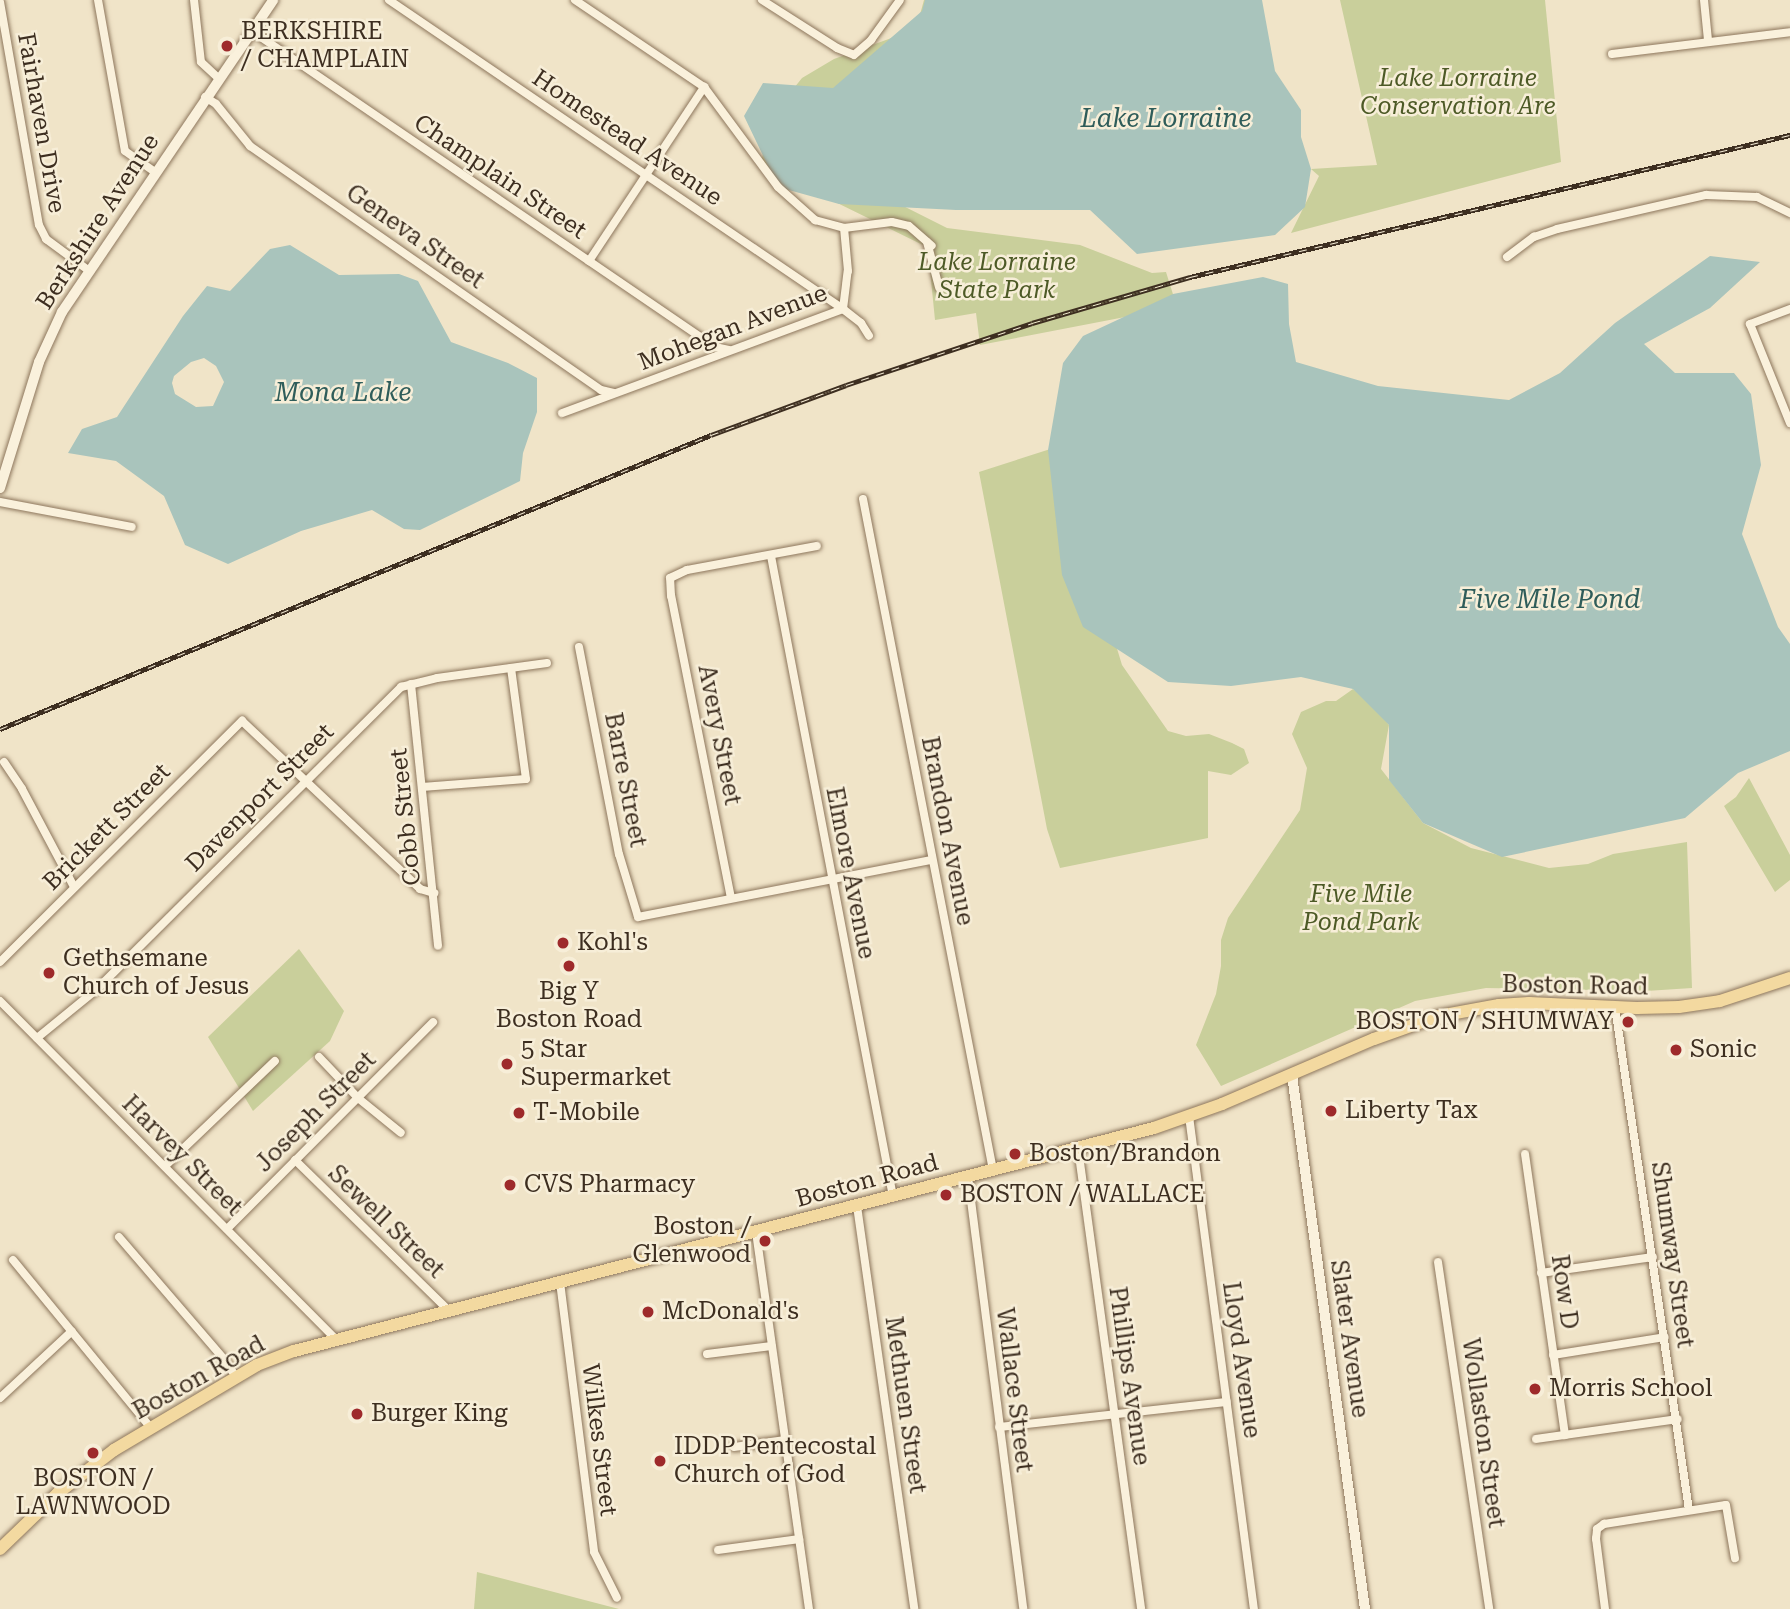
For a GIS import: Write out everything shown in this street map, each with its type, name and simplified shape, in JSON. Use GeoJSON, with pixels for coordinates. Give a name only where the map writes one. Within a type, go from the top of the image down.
{"type":"FeatureCollection","features":[{"type":"Feature","properties":{"kind":"main road","name":"Berkshire Avenue"},"geometry":{"type":"LineString","coordinates":[[0,488],[48,339],[88,270],[273,0]]}},
{"type":"Feature","properties":{"kind":"main road","name":"Boston Road"},"geometry":{"type":"LineString","coordinates":[[0,1549],[64,1488],[114,1450],[271,1359],[336,1339],[858,1206],[1189,1116],[1399,1029],[1469,1009],[1529,1003],[1652,1009],[1702,1004],[1790,978]]}},
{"type":"Feature","properties":{"kind":"street"},"geometry":{"type":"LineString","coordinates":[[99,0],[125,150],[155,172]]}},
{"type":"Feature","properties":{"kind":"street"},"geometry":{"type":"LineString","coordinates":[[194,0],[201,62],[218,78]]}},
{"type":"Feature","properties":{"kind":"street","name":"Homestead Avenue"},"geometry":{"type":"LineString","coordinates":[[389,0],[842,309],[861,323],[869,336]]}},
{"type":"Feature","properties":{"kind":"street"},"geometry":{"type":"LineString","coordinates":[[575,0],[704,86],[778,187],[815,220],[844,228],[891,222],[909,226],[929,244],[939,287]]}},
{"type":"Feature","properties":{"kind":"street"},"geometry":{"type":"LineString","coordinates":[[762,0],[837,48],[853,55],[871,40],[900,0]]}},
{"type":"Feature","properties":{"kind":"street"},"geometry":{"type":"LineString","coordinates":[[1704,0],[1708,40]]}},
{"type":"Feature","properties":{"kind":"street","name":"Fairhaven Drive"},"geometry":{"type":"LineString","coordinates":[[0,2],[39,225],[46,239],[88,270]]}},
{"type":"Feature","properties":{"kind":"street","name":"Champlain Street"},"geometry":{"type":"LineString","coordinates":[[252,31],[715,347],[729,350]]}},
{"type":"Feature","properties":{"kind":"street"},"geometry":{"type":"LineString","coordinates":[[1612,54],[1708,40],[1790,32]]}},
{"type":"Feature","properties":{"kind":"street"},"geometry":{"type":"LineString","coordinates":[[589,261],[704,86]]}},
{"type":"Feature","properties":{"kind":"street","name":"Geneva Street"},"geometry":{"type":"LineString","coordinates":[[205,97],[216,104],[250,146],[601,390],[614,393]]}},
{"type":"Feature","properties":{"kind":"street"},"geometry":{"type":"LineString","coordinates":[[1507,257],[1534,237],[1557,229],[1706,195],[1757,197],[1790,213]]}},
{"type":"Feature","properties":{"kind":"street","name":"Mohegan Avenue"},"geometry":{"type":"LineString","coordinates":[[562,412],[842,309],[848,271],[844,228]]}},
{"type":"Feature","properties":{"kind":"street"},"geometry":{"type":"LineString","coordinates":[[1790,309],[1750,324],[1790,423]]}},
{"type":"Feature","properties":{"kind":"street","name":"Brandon Avenue"},"geometry":{"type":"LineString","coordinates":[[863,499],[993,1170]]}},
{"type":"Feature","properties":{"kind":"street"},"geometry":{"type":"LineString","coordinates":[[0,502],[132,527]]}},
{"type":"Feature","properties":{"kind":"street"},"geometry":{"type":"LineString","coordinates":[[771,556],[817,546]]}},
{"type":"Feature","properties":{"kind":"street","name":"Avery Street"},"geometry":{"type":"LineString","coordinates":[[731,898],[671,596],[670,578],[687,570],[771,556]]}},
{"type":"Feature","properties":{"kind":"street","name":"Elmore Avenue"},"geometry":{"type":"LineString","coordinates":[[771,556],[892,1196]]}},
{"type":"Feature","properties":{"kind":"street","name":"Barre Street"},"geometry":{"type":"LineString","coordinates":[[579,648],[619,853],[638,917],[731,898]]}},
{"type":"Feature","properties":{"kind":"street","name":"Davenport Street"},"geometry":{"type":"LineString","coordinates":[[37,1038],[97,989],[401,687],[547,663]]}},
{"type":"Feature","properties":{"kind":"street"},"geometry":{"type":"LineString","coordinates":[[422,787],[526,779],[511,668]]}},
{"type":"Feature","properties":{"kind":"street","name":"Cobb Street"},"geometry":{"type":"LineString","coordinates":[[411,684],[438,946]]}},
{"type":"Feature","properties":{"kind":"street","name":"Brickett Street"},"geometry":{"type":"LineString","coordinates":[[0,962],[242,721],[306,780]]}},
{"type":"Feature","properties":{"kind":"street"},"geometry":{"type":"LineString","coordinates":[[4,762],[27,797],[74,887]]}},
{"type":"Feature","properties":{"kind":"street"},"geometry":{"type":"LineString","coordinates":[[306,780],[420,890],[434,893]]}},
{"type":"Feature","properties":{"kind":"street"},"geometry":{"type":"LineString","coordinates":[[731,898],[932,860]]}},
{"type":"Feature","properties":{"kind":"street","name":"Harvey Street"},"geometry":{"type":"LineString","coordinates":[[0,1000],[336,1339]]}},
{"type":"Feature","properties":{"kind":"street","name":"Shumway Street"},"geometry":{"type":"LineString","coordinates":[[1615,1007],[1678,1419],[1689,1510]]}},
{"type":"Feature","properties":{"kind":"street","name":"Joseph Street"},"geometry":{"type":"LineString","coordinates":[[227,1229],[433,1022]]}},
{"type":"Feature","properties":{"kind":"street"},"geometry":{"type":"LineString","coordinates":[[319,1057],[358,1098],[401,1133]]}},
{"type":"Feature","properties":{"kind":"street"},"geometry":{"type":"LineString","coordinates":[[165,1166],[275,1061]]}},
{"type":"Feature","properties":{"kind":"street","name":"Slater Avenue"},"geometry":{"type":"LineString","coordinates":[[1292,1075],[1365,1609]]}},
{"type":"Feature","properties":{"kind":"street","name":"Lloyd Avenue"},"geometry":{"type":"LineString","coordinates":[[1189,1116],[1254,1609]]}},
{"type":"Feature","properties":{"kind":"street","name":"Phillips Avenue"},"geometry":{"type":"LineString","coordinates":[[1078,1148],[1141,1609]]}},
{"type":"Feature","properties":{"kind":"street","name":"Row D"},"geometry":{"type":"LineString","coordinates":[[1525,1154],[1565,1435]]}},
{"type":"Feature","properties":{"kind":"street","name":"Sewell Street"},"geometry":{"type":"LineString","coordinates":[[295,1160],[449,1311]]}},
{"type":"Feature","properties":{"kind":"street","name":"Wallace Street"},"geometry":{"type":"LineString","coordinates":[[968,1177],[1023,1609]]}},
{"type":"Feature","properties":{"kind":"street","name":"Methuen Street"},"geometry":{"type":"LineString","coordinates":[[858,1206],[914,1609]]}},
{"type":"Feature","properties":{"kind":"street"},"geometry":{"type":"LineString","coordinates":[[756,1232],[809,1609]]}},
{"type":"Feature","properties":{"kind":"street"},"geometry":{"type":"LineString","coordinates":[[119,1237],[224,1359],[236,1377]]}},
{"type":"Feature","properties":{"kind":"street"},"geometry":{"type":"LineString","coordinates":[[1541,1273],[1653,1257]]}},
{"type":"Feature","properties":{"kind":"street"},"geometry":{"type":"LineString","coordinates":[[13,1260],[151,1428]]}},
{"type":"Feature","properties":{"kind":"street","name":"Wollaston Street"},"geometry":{"type":"LineString","coordinates":[[1438,1262],[1489,1609]]}},
{"type":"Feature","properties":{"kind":"street","name":"Wilkes Street"},"geometry":{"type":"LineString","coordinates":[[559,1282],[594,1552],[617,1598]]}},
{"type":"Feature","properties":{"kind":"street"},"geometry":{"type":"LineString","coordinates":[[0,1398],[72,1331]]}},
{"type":"Feature","properties":{"kind":"street"},"geometry":{"type":"LineString","coordinates":[[1553,1355],[1665,1337]]}},
{"type":"Feature","properties":{"kind":"street"},"geometry":{"type":"LineString","coordinates":[[707,1354],[772,1346]]}},
{"type":"Feature","properties":{"kind":"street"},"geometry":{"type":"LineString","coordinates":[[999,1427],[1227,1402]]}},
{"type":"Feature","properties":{"kind":"street"},"geometry":{"type":"LineString","coordinates":[[1536,1439],[1678,1419]]}},
{"type":"Feature","properties":{"kind":"street"},"geometry":{"type":"LineString","coordinates":[[734,1447],[786,1440]]}},
{"type":"Feature","properties":{"kind":"street"},"geometry":{"type":"LineString","coordinates":[[1605,1609],[1595,1539],[1597,1529],[1604,1524],[1726,1505],[1735,1558]]}},
{"type":"Feature","properties":{"kind":"street"},"geometry":{"type":"LineString","coordinates":[[718,1550],[799,1539]]}},
{"type":"Feature","properties":{"kind":"green space","name":"Lake Lorraine State Park"},"geometry":{"type":"Polygon","coordinates":[[[924,0],[951,0],[786,147],[947,228],[1080,245],[1152,273],[1166,272],[1177,307],[980,345],[976,313],[935,320],[930,270],[931,249],[760,165],[774,113],[802,78],[834,59],[916,29],[924,0]]]}},
{"type":"Feature","properties":{"kind":"green space","name":"Lake Lorraine Conservation Are"},"geometry":{"type":"Polygon","coordinates":[[[1340,0],[1545,0],[1561,162],[1291,233],[1319,176],[1311,169],[1377,165],[1340,0]]]}},
{"type":"Feature","properties":{"kind":"green space"},"geometry":{"type":"Polygon","coordinates":[[[1116,428],[1108,619],[1122,665],[1168,731],[1186,736],[1209,734],[1232,743],[1244,749],[1249,763],[1231,775],[1208,771],[1208,838],[1060,868],[1047,829],[979,472],[1116,428]]]}},
{"type":"Feature","properties":{"kind":"green space","name":"Five Mile Pond Park"},"geometry":{"type":"Polygon","coordinates":[[[1353,689],[1371,701],[1389,725],[1381,769],[1423,823],[1471,848],[1549,868],[1588,864],[1613,854],[1687,842],[1692,988],[1646,991],[1486,988],[1415,1001],[1221,1086],[1196,1045],[1216,994],[1221,966],[1221,940],[1228,918],[1300,810],[1307,768],[1292,734],[1301,712],[1326,701],[1336,701],[1353,689]]]}},
{"type":"Feature","properties":{"kind":"green space"},"geometry":{"type":"Polygon","coordinates":[[[1749,778],[1790,855],[1790,880],[1775,892],[1724,806],[1736,797],[1749,778]]]}},
{"type":"Feature","properties":{"kind":"green space"},"geometry":{"type":"Polygon","coordinates":[[[299,949],[344,1011],[330,1041],[253,1111],[208,1037],[299,949]]]}},
{"type":"Feature","properties":{"kind":"green space"},"geometry":{"type":"Polygon","coordinates":[[[477,1572],[619,1609],[474,1609],[477,1572]]]}},
{"type":"Feature","properties":{"kind":"water","name":"Lake Lorraine"},"geometry":{"type":"Polygon","coordinates":[[[925,0],[1262,0],[1275,71],[1301,110],[1301,137],[1311,169],[1305,207],[1275,235],[1137,254],[1090,210],[956,210],[839,204],[778,187],[744,116],[763,83],[833,88],[922,11],[925,0]]]}},
{"type":"Feature","properties":{"kind":"water","name":"Mona Lake"},"geometry":{"type":"Polygon","coordinates":[[[290,245],[339,275],[399,274],[418,281],[451,342],[508,363],[537,378],[537,412],[523,453],[520,481],[420,530],[404,529],[372,510],[301,531],[228,564],[185,545],[164,496],[116,461],[68,453],[82,429],[117,417],[183,316],[207,286],[230,291],[270,249],[290,245]],[[204,358],[191,362],[174,376],[172,383],[175,394],[196,407],[213,406],[224,382],[216,366],[204,358]]]}},
{"type":"Feature","properties":{"kind":"water","name":"Five Mile Pond"},"geometry":{"type":"Polygon","coordinates":[[[1710,256],[1760,262],[1710,308],[1644,344],[1675,373],[1734,373],[1751,394],[1761,465],[1742,534],[1778,627],[1790,644],[1790,751],[1738,773],[1685,818],[1502,857],[1423,823],[1389,780],[1389,725],[1353,689],[1301,677],[1231,686],[1168,682],[1083,627],[1062,575],[1048,450],[1063,363],[1083,336],[1173,294],[1263,277],[1288,284],[1289,324],[1296,362],[1378,386],[1509,400],[1560,373],[1615,323],[1710,256]]]}},
{"type":"Feature","properties":{"kind":"railway"},"geometry":{"type":"LineString","coordinates":[[0,729],[711,435],[846,385],[1032,323],[1190,277],[1790,135]]}},
{"type":"Feature","properties":{"kind":"place","name":"BERKSHIRE / CHAMPLAIN"},"geometry":{"type":"Point","coordinates":[227,46]}},
{"type":"Feature","properties":{"kind":"place","name":"Kohl's"},"geometry":{"type":"Point","coordinates":[563,943]}},
{"type":"Feature","properties":{"kind":"place","name":"Big Y Boston Road"},"geometry":{"type":"Point","coordinates":[569,966]}},
{"type":"Feature","properties":{"kind":"place","name":"Gethsemane Church of Jesus"},"geometry":{"type":"Point","coordinates":[49,973]}},
{"type":"Feature","properties":{"kind":"place","name":"BOSTON / SHUMWAY"},"geometry":{"type":"Point","coordinates":[1628,1022]}},
{"type":"Feature","properties":{"kind":"place","name":"Sonic"},"geometry":{"type":"Point","coordinates":[1676,1050]}},
{"type":"Feature","properties":{"kind":"place","name":"5 Star Supermarket"},"geometry":{"type":"Point","coordinates":[507,1064]}},
{"type":"Feature","properties":{"kind":"place","name":"Liberty Tax"},"geometry":{"type":"Point","coordinates":[1331,1111]}},
{"type":"Feature","properties":{"kind":"place","name":"T-Mobile"},"geometry":{"type":"Point","coordinates":[519,1113]}},
{"type":"Feature","properties":{"kind":"place","name":"Boston/Brandon"},"geometry":{"type":"Point","coordinates":[1015,1154]}},
{"type":"Feature","properties":{"kind":"place","name":"CVS Pharmacy"},"geometry":{"type":"Point","coordinates":[510,1185]}},
{"type":"Feature","properties":{"kind":"place","name":"BOSTON / WALLACE"},"geometry":{"type":"Point","coordinates":[946,1195]}},
{"type":"Feature","properties":{"kind":"place","name":"Boston / Glenwood"},"geometry":{"type":"Point","coordinates":[765,1241]}},
{"type":"Feature","properties":{"kind":"place","name":"McDonald's"},"geometry":{"type":"Point","coordinates":[648,1312]}},
{"type":"Feature","properties":{"kind":"place","name":"Morris School"},"geometry":{"type":"Point","coordinates":[1535,1389]}},
{"type":"Feature","properties":{"kind":"place","name":"Burger King"},"geometry":{"type":"Point","coordinates":[357,1414]}},
{"type":"Feature","properties":{"kind":"place","name":"BOSTON / LAWNWOOD"},"geometry":{"type":"Point","coordinates":[93,1453]}},
{"type":"Feature","properties":{"kind":"place","name":"IDDP Pentecostal Church of God"},"geometry":{"type":"Point","coordinates":[660,1461]}}]}
